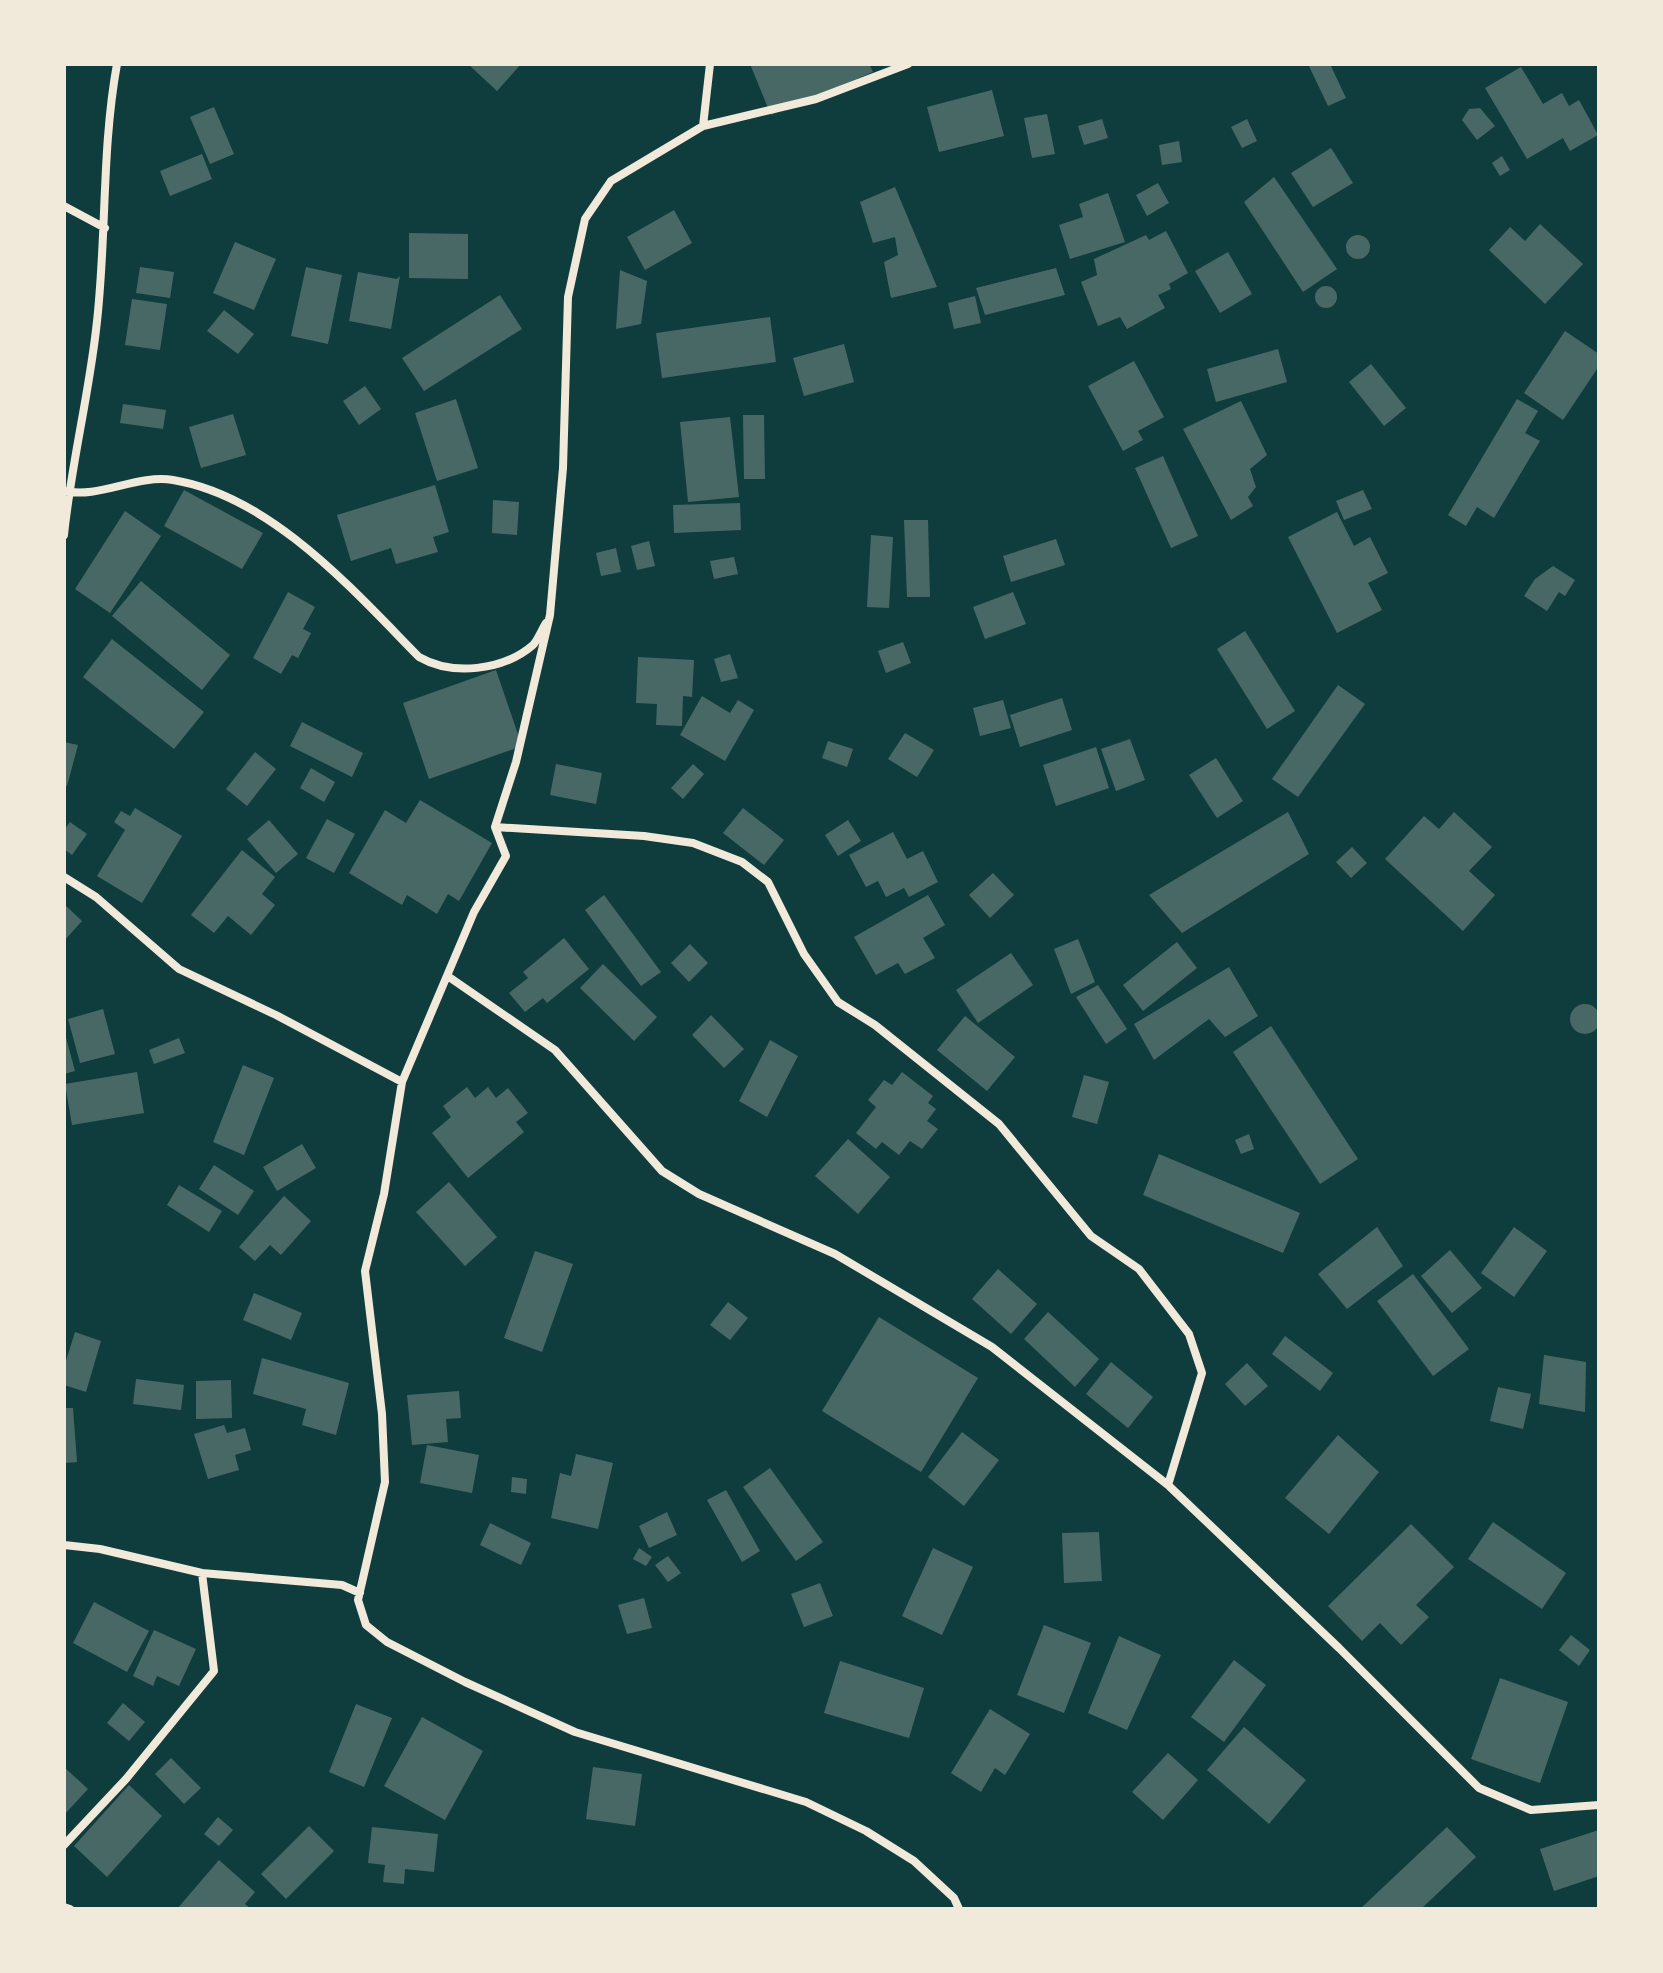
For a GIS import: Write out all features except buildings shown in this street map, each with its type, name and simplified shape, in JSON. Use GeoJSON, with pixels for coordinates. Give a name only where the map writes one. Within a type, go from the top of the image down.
{"type":"FeatureCollection","features":[{"type":"Feature","properties":{"kind":"street"},"geometry":{"type":"LineString","coordinates":[[64,535],[66,491],[97,330],[105,228],[108,110],[117,64]]}},
{"type":"Feature","properties":{"kind":"street"},"geometry":{"type":"LineString","coordinates":[[703,126],[710,64]]}},
{"type":"Feature","properties":{"kind":"street"},"geometry":{"type":"LineString","coordinates":[[908,64],[816,99],[703,126],[611,181],[585,219],[568,297],[563,468],[550,615],[516,762],[495,827],[506,856],[474,912],[402,1082],[384,1194],[365,1271],[382,1414],[385,1482],[358,1600],[366,1625],[387,1642],[575,1732],[806,1802],[866,1831],[914,1861],[954,1898],[959,1909]]}},
{"type":"Feature","properties":{"kind":"street"},"geometry":{"type":"LineString","coordinates":[[64,206],[105,228]]}},
{"type":"Feature","properties":{"kind":"street"},"geometry":{"type":"LineString","coordinates":[[66,491],[151,478],[171,479],[199,485],[231,500],[293,537],[329,567],[419,657],[436,667],[459,671],[502,661],[534,644],[550,615]]}},
{"type":"Feature","properties":{"kind":"street"},"geometry":{"type":"LineString","coordinates":[[495,827],[644,836],[693,843],[742,862],[768,882],[804,954],[838,1002],[875,1025],[999,1124],[1091,1236],[1139,1269],[1189,1334],[1202,1373],[1168,1485]]}},
{"type":"Feature","properties":{"kind":"street"},"geometry":{"type":"LineString","coordinates":[[64,877],[96,897],[179,969],[276,1015],[402,1082]]}},
{"type":"Feature","properties":{"kind":"street"},"geometry":{"type":"LineString","coordinates":[[449,977],[555,1050],[662,1171],[699,1194],[835,1254],[992,1347],[1168,1485],[1339,1648],[1479,1788],[1531,1810],[1599,1805]]}},
{"type":"Feature","properties":{"kind":"street"},"geometry":{"type":"LineString","coordinates":[[64,1545],[100,1549],[202,1573],[342,1585],[360,1593]]}},
{"type":"Feature","properties":{"kind":"street"},"geometry":{"type":"LineString","coordinates":[[64,1845],[126,1779],[214,1671],[202,1573]]}},
{"type":"Feature","properties":{"kind":"street"},"geometry":{"type":"LineString","coordinates":[[64,1907],[70,1909]]}}]}
